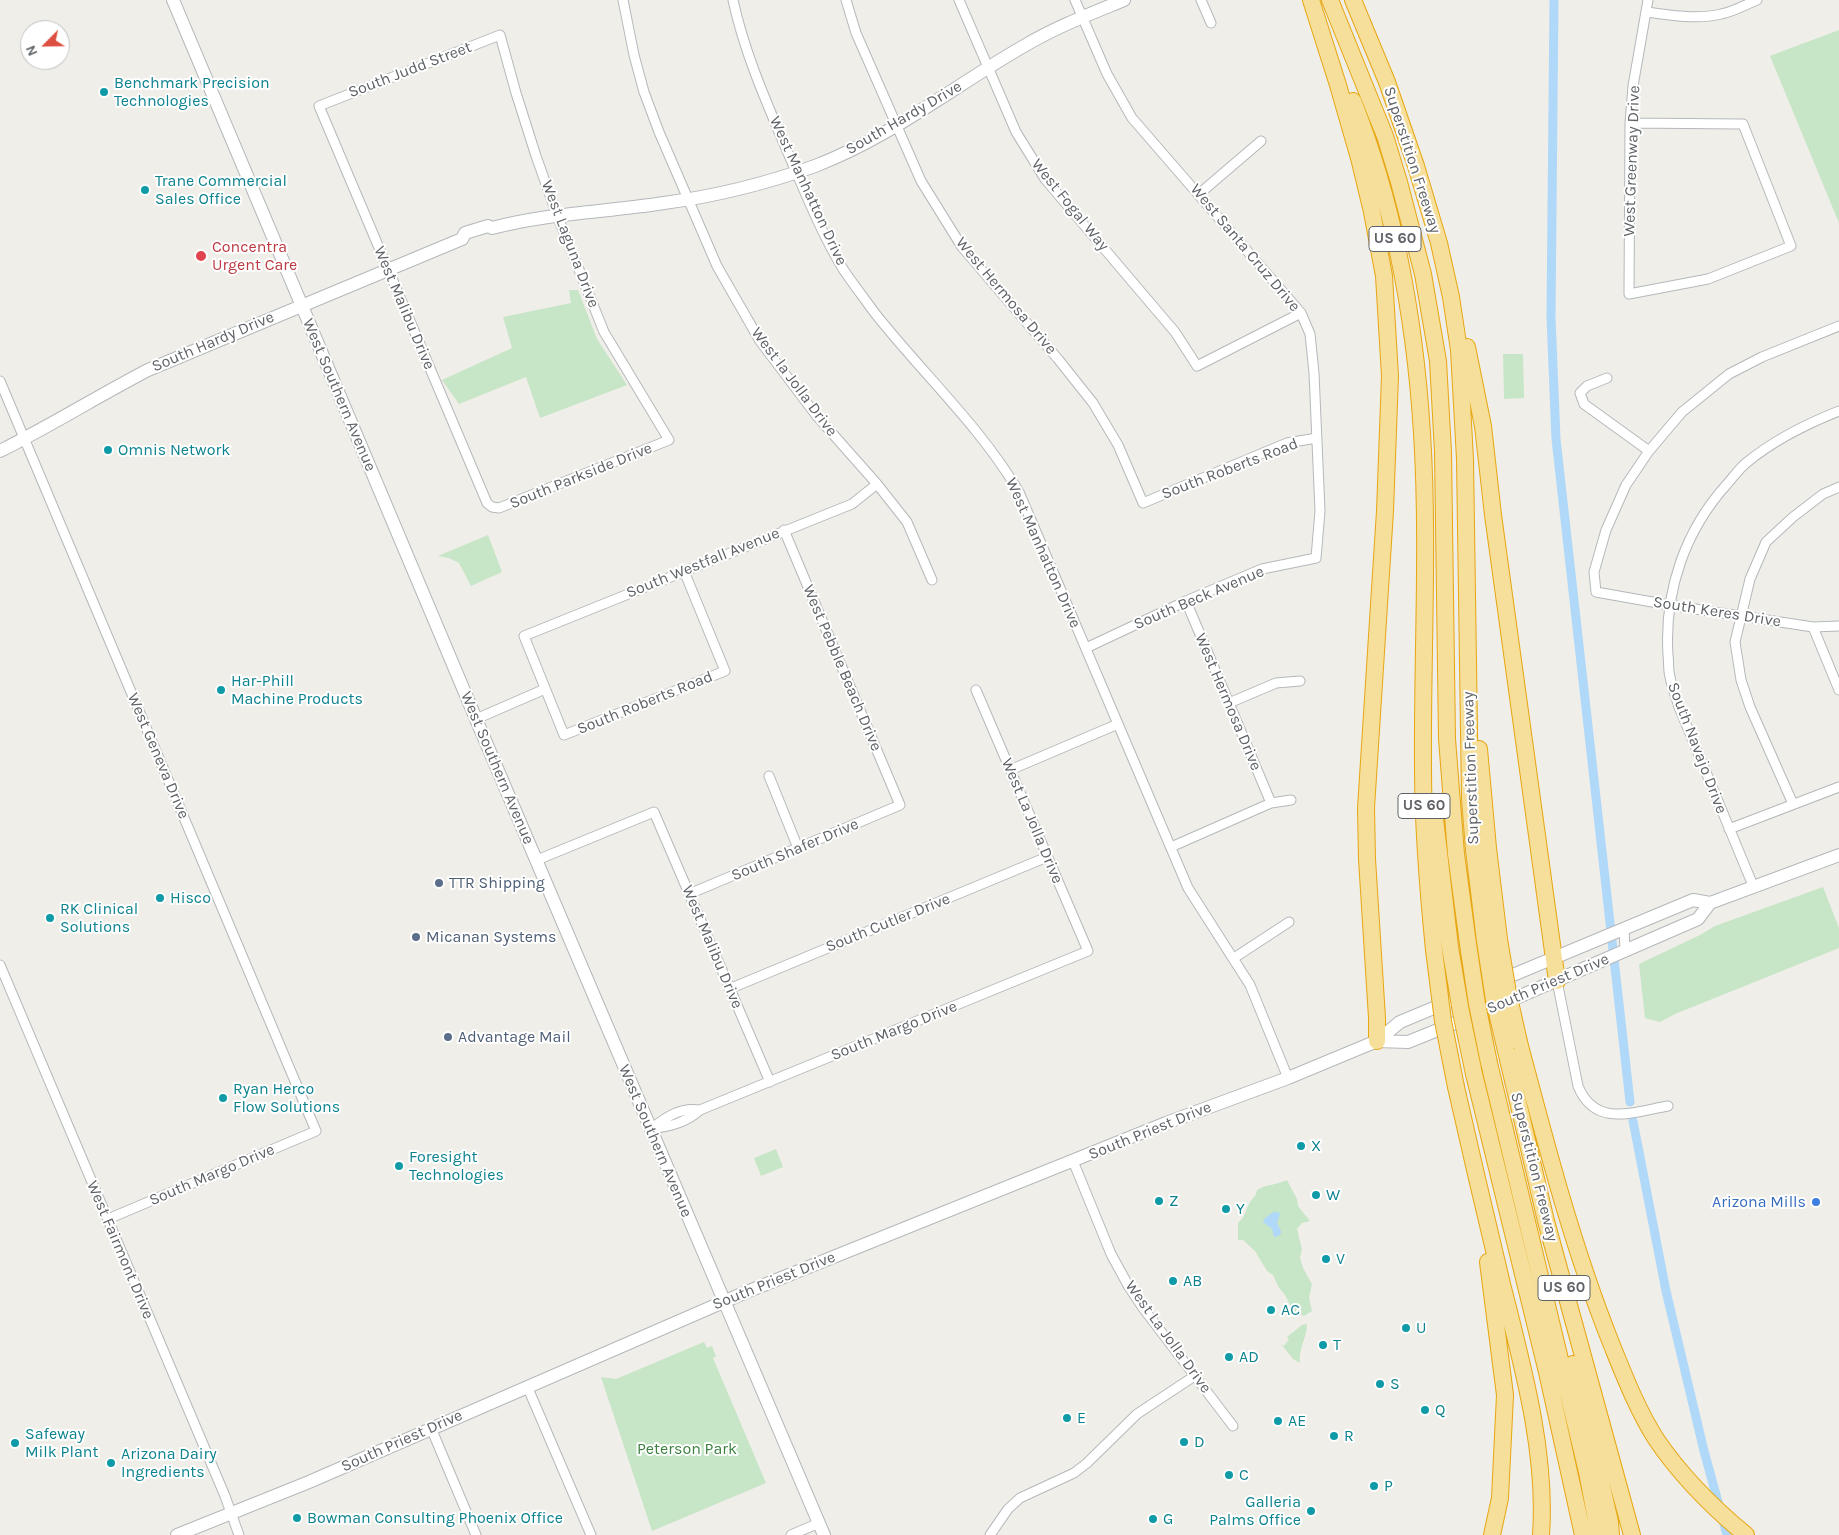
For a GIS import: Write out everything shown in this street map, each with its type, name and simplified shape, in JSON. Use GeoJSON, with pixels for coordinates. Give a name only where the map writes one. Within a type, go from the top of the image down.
{"type":"FeatureCollection","features":[{"type":"Feature","properties":{"kind":"highway","name":"US 60"},"geometry":{"type":"LineString","coordinates":[[1311,0],[1355,106],[1370,149],[1393,229],[1407,298],[1422,434],[1424,491],[1423,772],[1426,864],[1434,950],[1443,1021],[1456,1087],[1530,1404],[1539,1461],[1543,1511],[1541,1535]]}},
{"type":"Feature","properties":{"kind":"highway"},"geometry":{"type":"LineString","coordinates":[[1311,0],[1359,158],[1372,212],[1384,276],[1390,376],[1384,521],[1366,808],[1367,859],[1378,1018],[1377,1041]]}},
{"type":"Feature","properties":{"kind":"highway"},"geometry":{"type":"LineString","coordinates":[[1330,0],[1385,136],[1411,223],[1432,321],[1442,406],[1447,739],[1456,854],[1468,944],[1477,1004],[1490,1063],[1556,1341],[1604,1529]]}},
{"type":"Feature","properties":{"kind":"highway","name":"Superstition Freeway"},"geometry":{"type":"LineString","coordinates":[[1353,0],[1390,92],[1416,166],[1439,243],[1451,297],[1459,350],[1465,459],[1470,799],[1475,859],[1492,940],[1494,1000],[1513,1047],[1546,1221],[1630,1529]]}},
{"type":"Feature","properties":{"kind":"highway"},"geometry":{"type":"LineString","coordinates":[[1439,243],[1465,338],[1483,426],[1493,515],[1557,981]]}},
{"type":"Feature","properties":{"kind":"highway"},"geometry":{"type":"LineString","coordinates":[[1424,661],[1432,794],[1450,947],[1461,1012],[1583,1535]]}},
{"type":"Feature","properties":{"kind":"highway"},"geometry":{"type":"LineString","coordinates":[[1513,1047],[1530,1190],[1557,1293],[1604,1529]]}},
{"type":"Feature","properties":{"kind":"highway"},"geometry":{"type":"LineString","coordinates":[[1513,1047],[1597,1307],[1629,1387],[1656,1438],[1686,1479],[1722,1515],[1746,1535]]}},
{"type":"Feature","properties":{"kind":"highway"},"geometry":{"type":"LineString","coordinates":[[1476,1170],[1505,1395],[1500,1498],[1492,1535]]}},
{"type":"Feature","properties":{"kind":"main road","name":"West Southern Avenue"},"geometry":{"type":"LineString","coordinates":[[173,0],[650,1129],[822,1529]]}},
{"type":"Feature","properties":{"kind":"main road","name":"South Hardy Drive"},"geometry":{"type":"LineString","coordinates":[[0,451],[106,391],[148,370],[387,269],[462,239],[468,240],[490,233],[492,228],[557,215],[688,200],[742,189],[797,172],[846,153],[896,126],[1033,41],[1124,0]]}},
{"type":"Feature","properties":{"kind":"main road","name":"South Priest Drive"},"geometry":{"type":"LineString","coordinates":[[177,1535],[231,1514],[724,1301],[1166,1123],[1288,1078],[1377,1041],[1400,1022],[1693,900],[1710,903],[1839,855]]}},
{"type":"Feature","properties":{"kind":"main road","name":"South Priest Drive"},"geometry":{"type":"LineString","coordinates":[[1377,1041],[1408,1042],[1557,981],[1698,919],[1710,903]]}},
{"type":"Feature","properties":{"kind":"street","name":"West la Jolla Drive"},"geometry":{"type":"LineString","coordinates":[[623,0],[634,55],[644,92],[659,132],[717,266],[760,342],[816,415],[877,484],[907,522],[932,580]]}},
{"type":"Feature","properties":{"kind":"street","name":"West Manhatton Drive"},"geometry":{"type":"LineString","coordinates":[[733,0],[760,87],[815,215],[843,268],[860,293],[988,447],[1007,472],[1027,509],[1188,888],[1250,985],[1288,1078]]}},
{"type":"Feature","properties":{"kind":"street","name":"West Hermosa Drive"},"geometry":{"type":"LineString","coordinates":[[846,0],[856,33],[921,181],[962,247],[1058,359],[1093,404],[1118,445],[1143,503]]}},
{"type":"Feature","properties":{"kind":"street","name":"West Fogal Way"},"geometry":{"type":"LineString","coordinates":[[959,0],[1016,132],[1045,179],[1175,332],[1197,366],[1301,313]]}},
{"type":"Feature","properties":{"kind":"street","name":"West Santa Cruz Drive"},"geometry":{"type":"LineString","coordinates":[[1075,0],[1107,74],[1132,118],[1301,313],[1310,334],[1317,438],[1320,511],[1316,558]]}},
{"type":"Feature","properties":{"kind":"street"},"geometry":{"type":"LineString","coordinates":[[1201,0],[1211,24]]}},
{"type":"Feature","properties":{"kind":"street","name":"West Greenway Drive"},"geometry":{"type":"LineString","coordinates":[[1630,123],[1743,124],[1791,246],[1708,279],[1630,294],[1630,123],[1633,86],[1648,0]]}},
{"type":"Feature","properties":{"kind":"street"},"geometry":{"type":"LineString","coordinates":[[1646,12],[1685,17],[1706,16],[1721,14],[1757,0]]}},
{"type":"Feature","properties":{"kind":"street","name":"South Judd Street"},"geometry":{"type":"LineString","coordinates":[[319,106],[500,35]]}},
{"type":"Feature","properties":{"kind":"street","name":"West Laguna Drive"},"geometry":{"type":"LineString","coordinates":[[500,35],[524,120],[557,215],[604,332],[669,440]]}},
{"type":"Feature","properties":{"kind":"street","name":"West Malibu Drive"},"geometry":{"type":"LineString","coordinates":[[319,106],[479,486],[487,503],[492,507]]}},
{"type":"Feature","properties":{"kind":"street"},"geometry":{"type":"LineString","coordinates":[[1199,194],[1261,140]]}},
{"type":"Feature","properties":{"kind":"street"},"geometry":{"type":"LineString","coordinates":[[1607,378],[1588,386],[1580,392],[1584,404],[1649,450],[1682,412],[1729,374],[1762,357],[1839,326]]}},
{"type":"Feature","properties":{"kind":"street","name":"West Geneva Drive"},"geometry":{"type":"LineString","coordinates":[[0,381],[316,1131]]}},
{"type":"Feature","properties":{"kind":"street","name":"South Navajo Drive"},"geometry":{"type":"LineString","coordinates":[[1754,888],[1679,707],[1670,676],[1667,641],[1669,605],[1675,576],[1685,547],[1699,520],[1719,492],[1745,464],[1780,438],[1810,422],[1839,411]]}},
{"type":"Feature","properties":{"kind":"street","name":"South Roberts Road"},"geometry":{"type":"LineString","coordinates":[[1143,503],[1287,443],[1317,438]]}},
{"type":"Feature","properties":{"kind":"street","name":"South Parkside Drive"},"geometry":{"type":"LineString","coordinates":[[492,507],[500,508],[669,440]]}},
{"type":"Feature","properties":{"kind":"street","name":"South Keres Drive"},"geometry":{"type":"LineString","coordinates":[[1649,450],[1626,486],[1606,530],[1594,572],[1596,592],[1813,627],[1839,626]]}},
{"type":"Feature","properties":{"kind":"street","name":"South Westfall Avenue"},"geometry":{"type":"LineString","coordinates":[[544,689],[524,636],[852,504],[877,484]]}},
{"type":"Feature","properties":{"kind":"street"},"geometry":{"type":"LineString","coordinates":[[1794,804],[1750,707],[1741,680],[1735,642],[1750,579],[1766,542],[1793,517],[1823,494],[1839,487]]}},
{"type":"Feature","properties":{"kind":"street","name":"West Pebble Beach Drive"},"geometry":{"type":"LineString","coordinates":[[784,530],[900,805]]}},
{"type":"Feature","properties":{"kind":"street","name":"South Beck Avenue"},"geometry":{"type":"LineString","coordinates":[[1086,648],[1186,601],[1262,569],[1316,558]]}},
{"type":"Feature","properties":{"kind":"street","name":"South Roberts Road"},"geometry":{"type":"LineString","coordinates":[[544,689],[564,735],[726,671],[684,571]]}},
{"type":"Feature","properties":{"kind":"street","name":"West Hermosa Drive"},"geometry":{"type":"LineString","coordinates":[[1186,601],[1271,803]]}},
{"type":"Feature","properties":{"kind":"street"},"geometry":{"type":"LineString","coordinates":[[1813,627],[1839,690]]}},
{"type":"Feature","properties":{"kind":"street"},"geometry":{"type":"LineString","coordinates":[[1229,703],[1276,683],[1300,681]]}},
{"type":"Feature","properties":{"kind":"street"},"geometry":{"type":"LineString","coordinates":[[476,719],[544,689]]}},
{"type":"Feature","properties":{"kind":"street","name":"West La Jolla Drive"},"geometry":{"type":"LineString","coordinates":[[976,690],[1088,952]]}},
{"type":"Feature","properties":{"kind":"street"},"geometry":{"type":"LineString","coordinates":[[1010,770],[1118,724]]}},
{"type":"Feature","properties":{"kind":"street"},"geometry":{"type":"LineString","coordinates":[[769,776],[798,848]]}},
{"type":"Feature","properties":{"kind":"street"},"geometry":{"type":"LineString","coordinates":[[1729,829],[1839,787]]}},
{"type":"Feature","properties":{"kind":"street"},"geometry":{"type":"LineString","coordinates":[[1171,847],[1271,803],[1291,800]]}},
{"type":"Feature","properties":{"kind":"street","name":"South Shafer Drive"},"geometry":{"type":"LineString","coordinates":[[689,894],[900,805]]}},
{"type":"Feature","properties":{"kind":"street","name":"West Malibu Drive"},"geometry":{"type":"LineString","coordinates":[[537,860],[654,812],[770,1082]]}},
{"type":"Feature","properties":{"kind":"street","name":"South Cutler Drive"},"geometry":{"type":"LineString","coordinates":[[730,989],[1047,857]]}},
{"type":"Feature","properties":{"kind":"street"},"geometry":{"type":"LineString","coordinates":[[1234,958],[1290,922]]}},
{"type":"Feature","properties":{"kind":"street"},"geometry":{"type":"LineString","coordinates":[[1621,930],[1624,952]]}},
{"type":"Feature","properties":{"kind":"street","name":"South Margo Drive"},"geometry":{"type":"LineString","coordinates":[[650,1129],[671,1126],[690,1118],[700,1110],[1088,952]]}},
{"type":"Feature","properties":{"kind":"street","name":"West Fairmont Drive"},"geometry":{"type":"LineString","coordinates":[[0,965],[239,1535]]}},
{"type":"Feature","properties":{"kind":"street"},"geometry":{"type":"LineString","coordinates":[[1557,981],[1581,1093],[1591,1106],[1598,1111],[1611,1115],[1668,1106]]}},
{"type":"Feature","properties":{"kind":"street","name":"South Margo Drive"},"geometry":{"type":"LineString","coordinates":[[108,1219],[316,1131]]}},
{"type":"Feature","properties":{"kind":"street","name":"West La Jolla Drive"},"geometry":{"type":"LineString","coordinates":[[1073,1161],[1112,1254],[1129,1287],[1233,1426]]}},
{"type":"Feature","properties":{"kind":"street"},"geometry":{"type":"LineString","coordinates":[[990,1535],[1012,1504],[1020,1498],[1074,1473],[1087,1463],[1137,1414],[1196,1375]]}},
{"type":"Feature","properties":{"kind":"street"},"geometry":{"type":"LineString","coordinates":[[527,1386],[591,1535]]}},
{"type":"Feature","properties":{"kind":"street"},"geometry":{"type":"LineString","coordinates":[[431,1428],[476,1535]]}},
{"type":"Feature","properties":{"kind":"street"},"geometry":{"type":"LineString","coordinates":[[791,1535],[822,1529]]}},
{"type":"Feature","properties":{"kind":"green space"},"geometry":{"type":"Polygon","coordinates":[[[1839,30],[1839,223],[1770,56],[1839,30]]]}},
{"type":"Feature","properties":{"kind":"green space"},"geometry":{"type":"Polygon","coordinates":[[[569,290],[578,290],[597,339],[627,385],[540,418],[526,377],[459,404],[442,380],[512,348],[503,317],[571,303],[569,290]]]}},
{"type":"Feature","properties":{"kind":"green space"},"geometry":{"type":"Polygon","coordinates":[[[1503,354],[1523,354],[1524,398],[1504,399],[1503,354]]]}},
{"type":"Feature","properties":{"kind":"green space"},"geometry":{"type":"Polygon","coordinates":[[[488,535],[502,572],[471,586],[459,563],[449,558],[438,556],[488,535]]]}},
{"type":"Feature","properties":{"kind":"green space"},"geometry":{"type":"Polygon","coordinates":[[[1823,887],[1839,928],[1839,948],[1675,1014],[1660,1022],[1645,1018],[1639,964],[1715,926],[1823,887]]]}},
{"type":"Feature","properties":{"kind":"green space"},"geometry":{"type":"Polygon","coordinates":[[[776,1149],[783,1167],[761,1176],[754,1158],[776,1149]]]}},
{"type":"Feature","properties":{"kind":"green space"},"geometry":{"type":"Polygon","coordinates":[[[1287,1180],[1297,1199],[1298,1206],[1310,1221],[1302,1223],[1297,1229],[1302,1249],[1300,1258],[1312,1284],[1309,1298],[1312,1311],[1304,1316],[1293,1311],[1273,1275],[1267,1271],[1255,1251],[1243,1240],[1238,1240],[1238,1223],[1244,1216],[1257,1190],[1287,1180]]]}},
{"type":"Feature","properties":{"kind":"green space"},"geometry":{"type":"Polygon","coordinates":[[[1307,1324],[1300,1353],[1300,1363],[1293,1359],[1281,1344],[1284,1346],[1289,1339],[1287,1337],[1302,1325],[1307,1324]]]}},
{"type":"Feature","properties":{"kind":"green space","name":"Peterson Park"},"geometry":{"type":"Polygon","coordinates":[[[704,1342],[707,1348],[712,1346],[716,1356],[713,1358],[766,1483],[652,1531],[601,1377],[616,1379],[704,1342]]]}},
{"type":"Feature","properties":{"kind":"water"},"geometry":{"type":"Polygon","coordinates":[[[1273,1212],[1280,1214],[1277,1223],[1281,1234],[1276,1237],[1274,1237],[1272,1229],[1263,1222],[1273,1212]]]}},
{"type":"Feature","properties":{"kind":"waterway"},"geometry":{"type":"LineString","coordinates":[[1554,0],[1551,317],[1556,439],[1630,1102]]}},
{"type":"Feature","properties":{"kind":"waterway"},"geometry":{"type":"LineString","coordinates":[[1633,1121],[1666,1291],[1704,1451],[1727,1535]]}},
{"type":"Feature","properties":{"kind":"place","name":"Benchmark Precision Technologies"},"geometry":{"type":"Point","coordinates":[104,92]}},
{"type":"Feature","properties":{"kind":"place","name":"Trane Commercial Sales Office"},"geometry":{"type":"Point","coordinates":[145,190]}},
{"type":"Feature","properties":{"kind":"place","name":"Concentra Urgent Care"},"geometry":{"type":"Point","coordinates":[201,256]}},
{"type":"Feature","properties":{"kind":"place","name":"Omnis Network"},"geometry":{"type":"Point","coordinates":[108,450]}},
{"type":"Feature","properties":{"kind":"place","name":"Har-Phill Machine Products"},"geometry":{"type":"Point","coordinates":[221,690]}},
{"type":"Feature","properties":{"kind":"place","name":"TTR Shipping"},"geometry":{"type":"Point","coordinates":[439,883]}},
{"type":"Feature","properties":{"kind":"place","name":"Hisco"},"geometry":{"type":"Point","coordinates":[160,898]}},
{"type":"Feature","properties":{"kind":"place","name":"RK Clinical Solutions"},"geometry":{"type":"Point","coordinates":[50,918]}},
{"type":"Feature","properties":{"kind":"place","name":"Micanan Systems"},"geometry":{"type":"Point","coordinates":[416,937]}},
{"type":"Feature","properties":{"kind":"place","name":"Advantage Mail"},"geometry":{"type":"Point","coordinates":[448,1037]}},
{"type":"Feature","properties":{"kind":"place","name":"Ryan Herco Flow Solutions"},"geometry":{"type":"Point","coordinates":[223,1098]}},
{"type":"Feature","properties":{"kind":"place","name":"X"},"geometry":{"type":"Point","coordinates":[1301,1146]}},
{"type":"Feature","properties":{"kind":"place","name":"Foresight Technologies"},"geometry":{"type":"Point","coordinates":[399,1166]}},
{"type":"Feature","properties":{"kind":"place","name":"W"},"geometry":{"type":"Point","coordinates":[1316,1195]}},
{"type":"Feature","properties":{"kind":"place","name":"Z"},"geometry":{"type":"Point","coordinates":[1159,1201]}},
{"type":"Feature","properties":{"kind":"place","name":"Arizona Mills"},"geometry":{"type":"Point","coordinates":[1816,1202]}},
{"type":"Feature","properties":{"kind":"place","name":"Y"},"geometry":{"type":"Point","coordinates":[1226,1209]}},
{"type":"Feature","properties":{"kind":"place","name":"V"},"geometry":{"type":"Point","coordinates":[1326,1259]}},
{"type":"Feature","properties":{"kind":"place","name":"AB"},"geometry":{"type":"Point","coordinates":[1173,1281]}},
{"type":"Feature","properties":{"kind":"place","name":"AC"},"geometry":{"type":"Point","coordinates":[1271,1310]}},
{"type":"Feature","properties":{"kind":"place","name":"U"},"geometry":{"type":"Point","coordinates":[1406,1328]}},
{"type":"Feature","properties":{"kind":"place","name":"T"},"geometry":{"type":"Point","coordinates":[1323,1345]}},
{"type":"Feature","properties":{"kind":"place","name":"AD"},"geometry":{"type":"Point","coordinates":[1229,1357]}},
{"type":"Feature","properties":{"kind":"place","name":"S"},"geometry":{"type":"Point","coordinates":[1380,1384]}},
{"type":"Feature","properties":{"kind":"place","name":"Q"},"geometry":{"type":"Point","coordinates":[1425,1410]}},
{"type":"Feature","properties":{"kind":"place","name":"E"},"geometry":{"type":"Point","coordinates":[1067,1418]}},
{"type":"Feature","properties":{"kind":"place","name":"AE"},"geometry":{"type":"Point","coordinates":[1278,1421]}},
{"type":"Feature","properties":{"kind":"place","name":"R"},"geometry":{"type":"Point","coordinates":[1334,1436]}},
{"type":"Feature","properties":{"kind":"place","name":"D"},"geometry":{"type":"Point","coordinates":[1184,1442]}},
{"type":"Feature","properties":{"kind":"place","name":"Safeway Milk Plant"},"geometry":{"type":"Point","coordinates":[15,1443]}},
{"type":"Feature","properties":{"kind":"place","name":"Arizona Dairy Ingredients"},"geometry":{"type":"Point","coordinates":[111,1463]}},
{"type":"Feature","properties":{"kind":"place","name":"C"},"geometry":{"type":"Point","coordinates":[1229,1475]}},
{"type":"Feature","properties":{"kind":"place","name":"P"},"geometry":{"type":"Point","coordinates":[1374,1486]}},
{"type":"Feature","properties":{"kind":"place","name":"Galleria Palms Office"},"geometry":{"type":"Point","coordinates":[1311,1511]}},
{"type":"Feature","properties":{"kind":"place","name":"Bowman Consulting Phoenix Office"},"geometry":{"type":"Point","coordinates":[297,1518]}},
{"type":"Feature","properties":{"kind":"place","name":"G"},"geometry":{"type":"Point","coordinates":[1153,1519]}}]}
